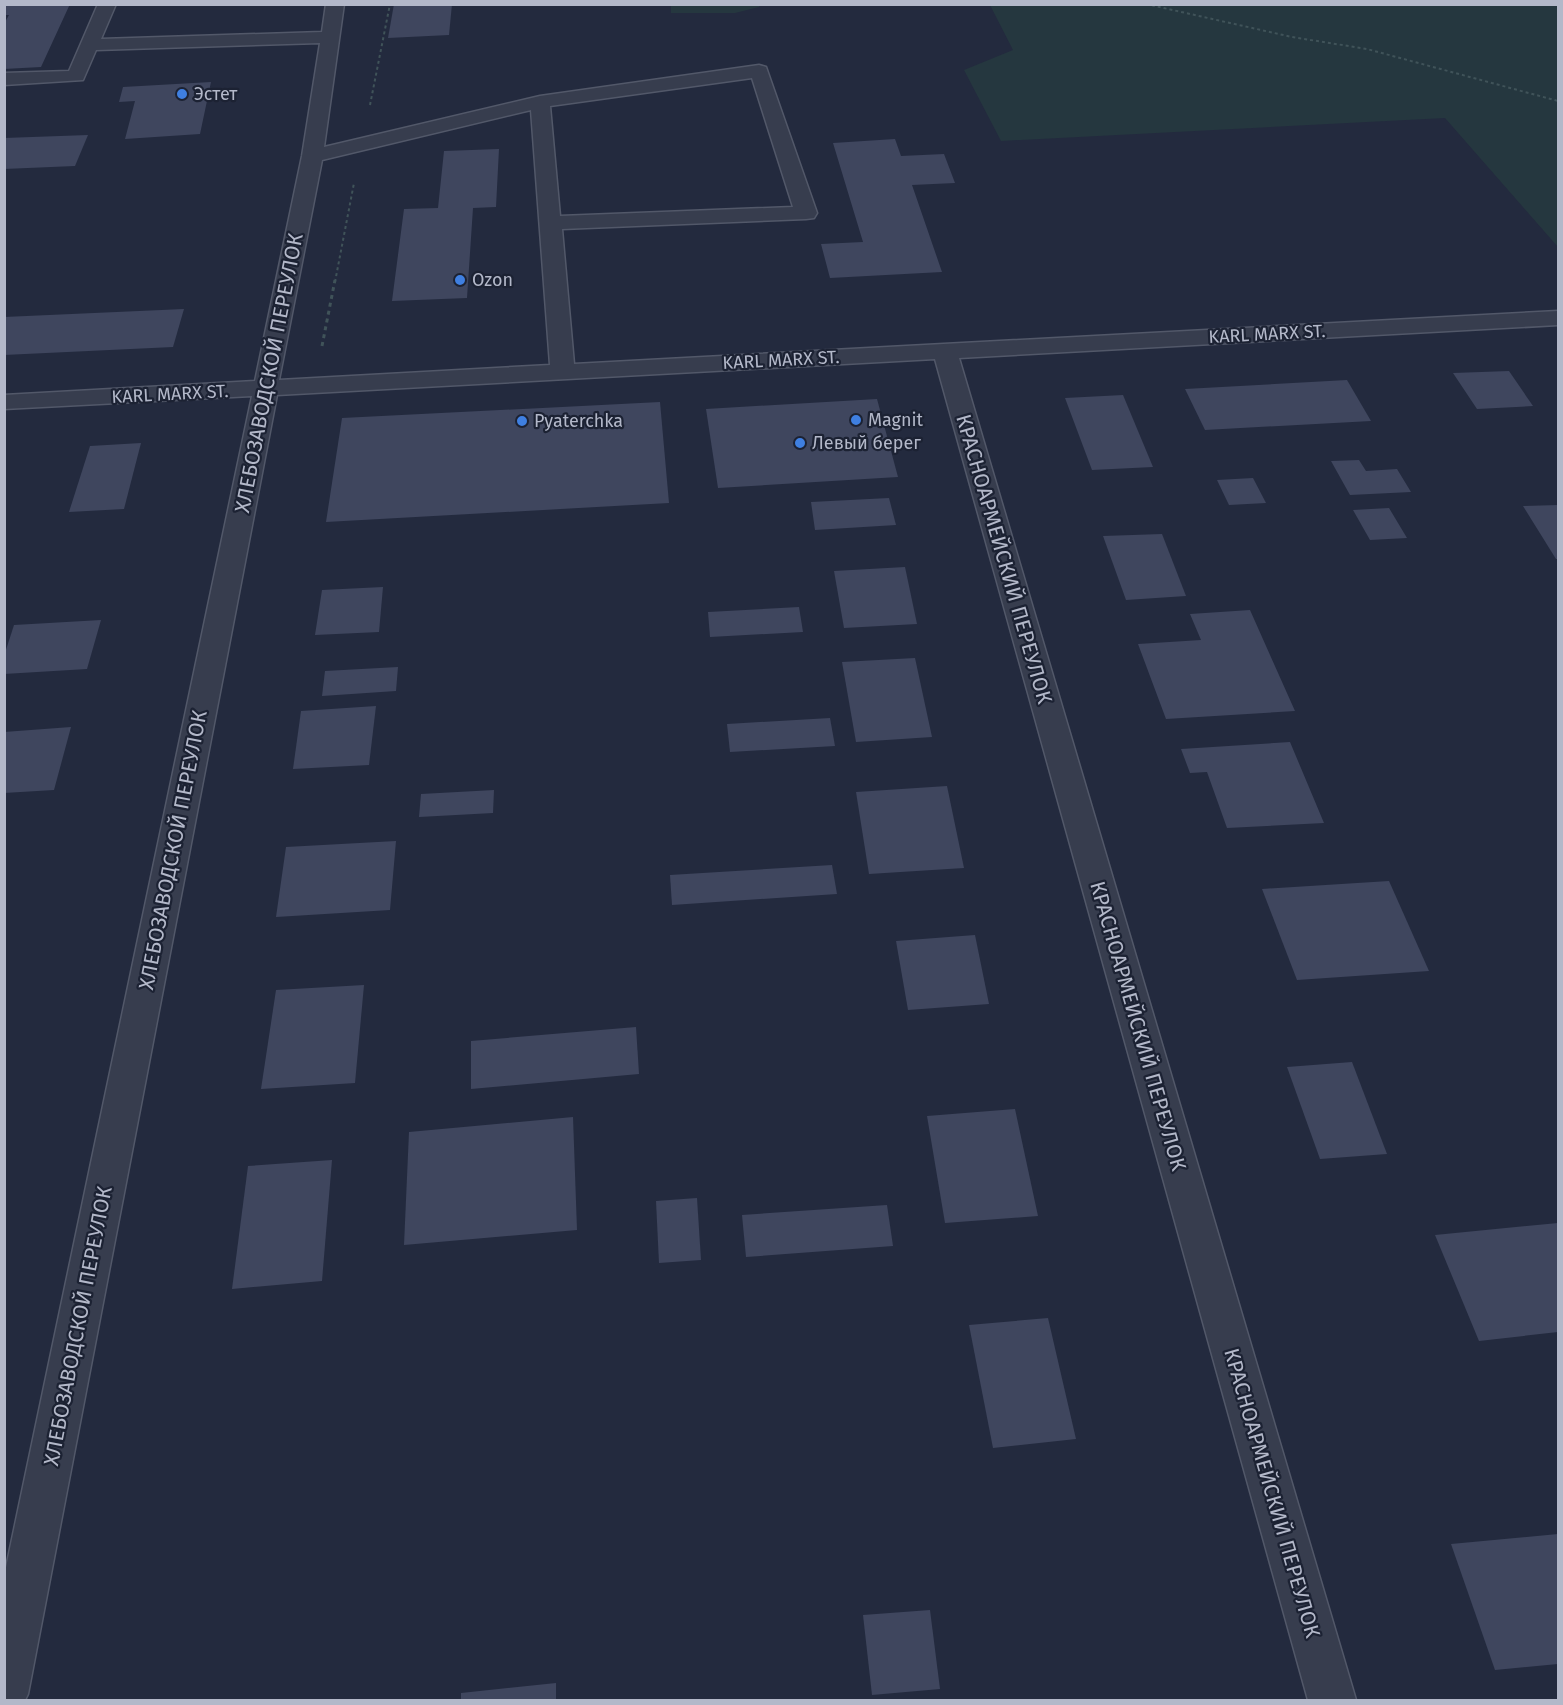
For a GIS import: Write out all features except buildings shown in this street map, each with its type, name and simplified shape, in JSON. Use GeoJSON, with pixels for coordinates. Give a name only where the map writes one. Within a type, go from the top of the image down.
{"type":"FeatureCollection","features":[{"type":"Feature","properties":{"kind":"street"},"geometry":{"type":"LineString","coordinates":[[4,79],[76,76],[107,4]]}},
{"type":"Feature","properties":{"kind":"street","name":"ХЛЕБОЗАВОДСКОЙ ПЕРЕУЛОК"},"geometry":{"type":"LineString","coordinates":[[4,1694],[312,156],[335,4]]}},
{"type":"Feature","properties":{"kind":"street"},"geometry":{"type":"LineString","coordinates":[[89,45],[329,37]]}},
{"type":"Feature","properties":{"kind":"street"},"geometry":{"type":"LineString","coordinates":[[312,156],[363,142],[540,102],[759,71],[806,213],[550,223]]}},
{"type":"Feature","properties":{"kind":"street"},"geometry":{"type":"LineString","coordinates":[[540,102],[563,372]]}},
{"type":"Feature","properties":{"kind":"street","name":"KARL MARX ST."},"geometry":{"type":"LineString","coordinates":[[4,402],[1558,318]]}},
{"type":"Feature","properties":{"kind":"street","name":"КРАСНОАРМЕЙСКИЙ ПЕРЕУЛОК"},"geometry":{"type":"LineString","coordinates":[[945,351],[1332,1701]]}},
{"type":"Feature","properties":{"kind":"path"},"geometry":{"type":"LineString","coordinates":[[1146,4],[1292,37],[1367,49],[1558,101]]}},
{"type":"Feature","properties":{"kind":"shaded area"},"geometry":{"type":"Polygon","coordinates":[[[671,4],[760,5],[735,13],[671,13],[671,4]]]}},
{"type":"Feature","properties":{"kind":"shaded area"},"geometry":{"type":"Polygon","coordinates":[[[990,5],[1558,5],[1558,247],[1445,118],[1001,141],[964,70],[1013,50],[990,5]]]}},
{"type":"Feature","properties":{"kind":"place","name":"Эстет"},"geometry":{"type":"Point","coordinates":[182,94]}},
{"type":"Feature","properties":{"kind":"place","name":"Ozon"},"geometry":{"type":"Point","coordinates":[460,280]}},
{"type":"Feature","properties":{"kind":"place","name":"Magnit"},"geometry":{"type":"Point","coordinates":[856,420]}},
{"type":"Feature","properties":{"kind":"place","name":"Pyaterchka"},"geometry":{"type":"Point","coordinates":[522,421]}},
{"type":"Feature","properties":{"kind":"place","name":"Левый берег"},"geometry":{"type":"Point","coordinates":[800,443]}}]}
